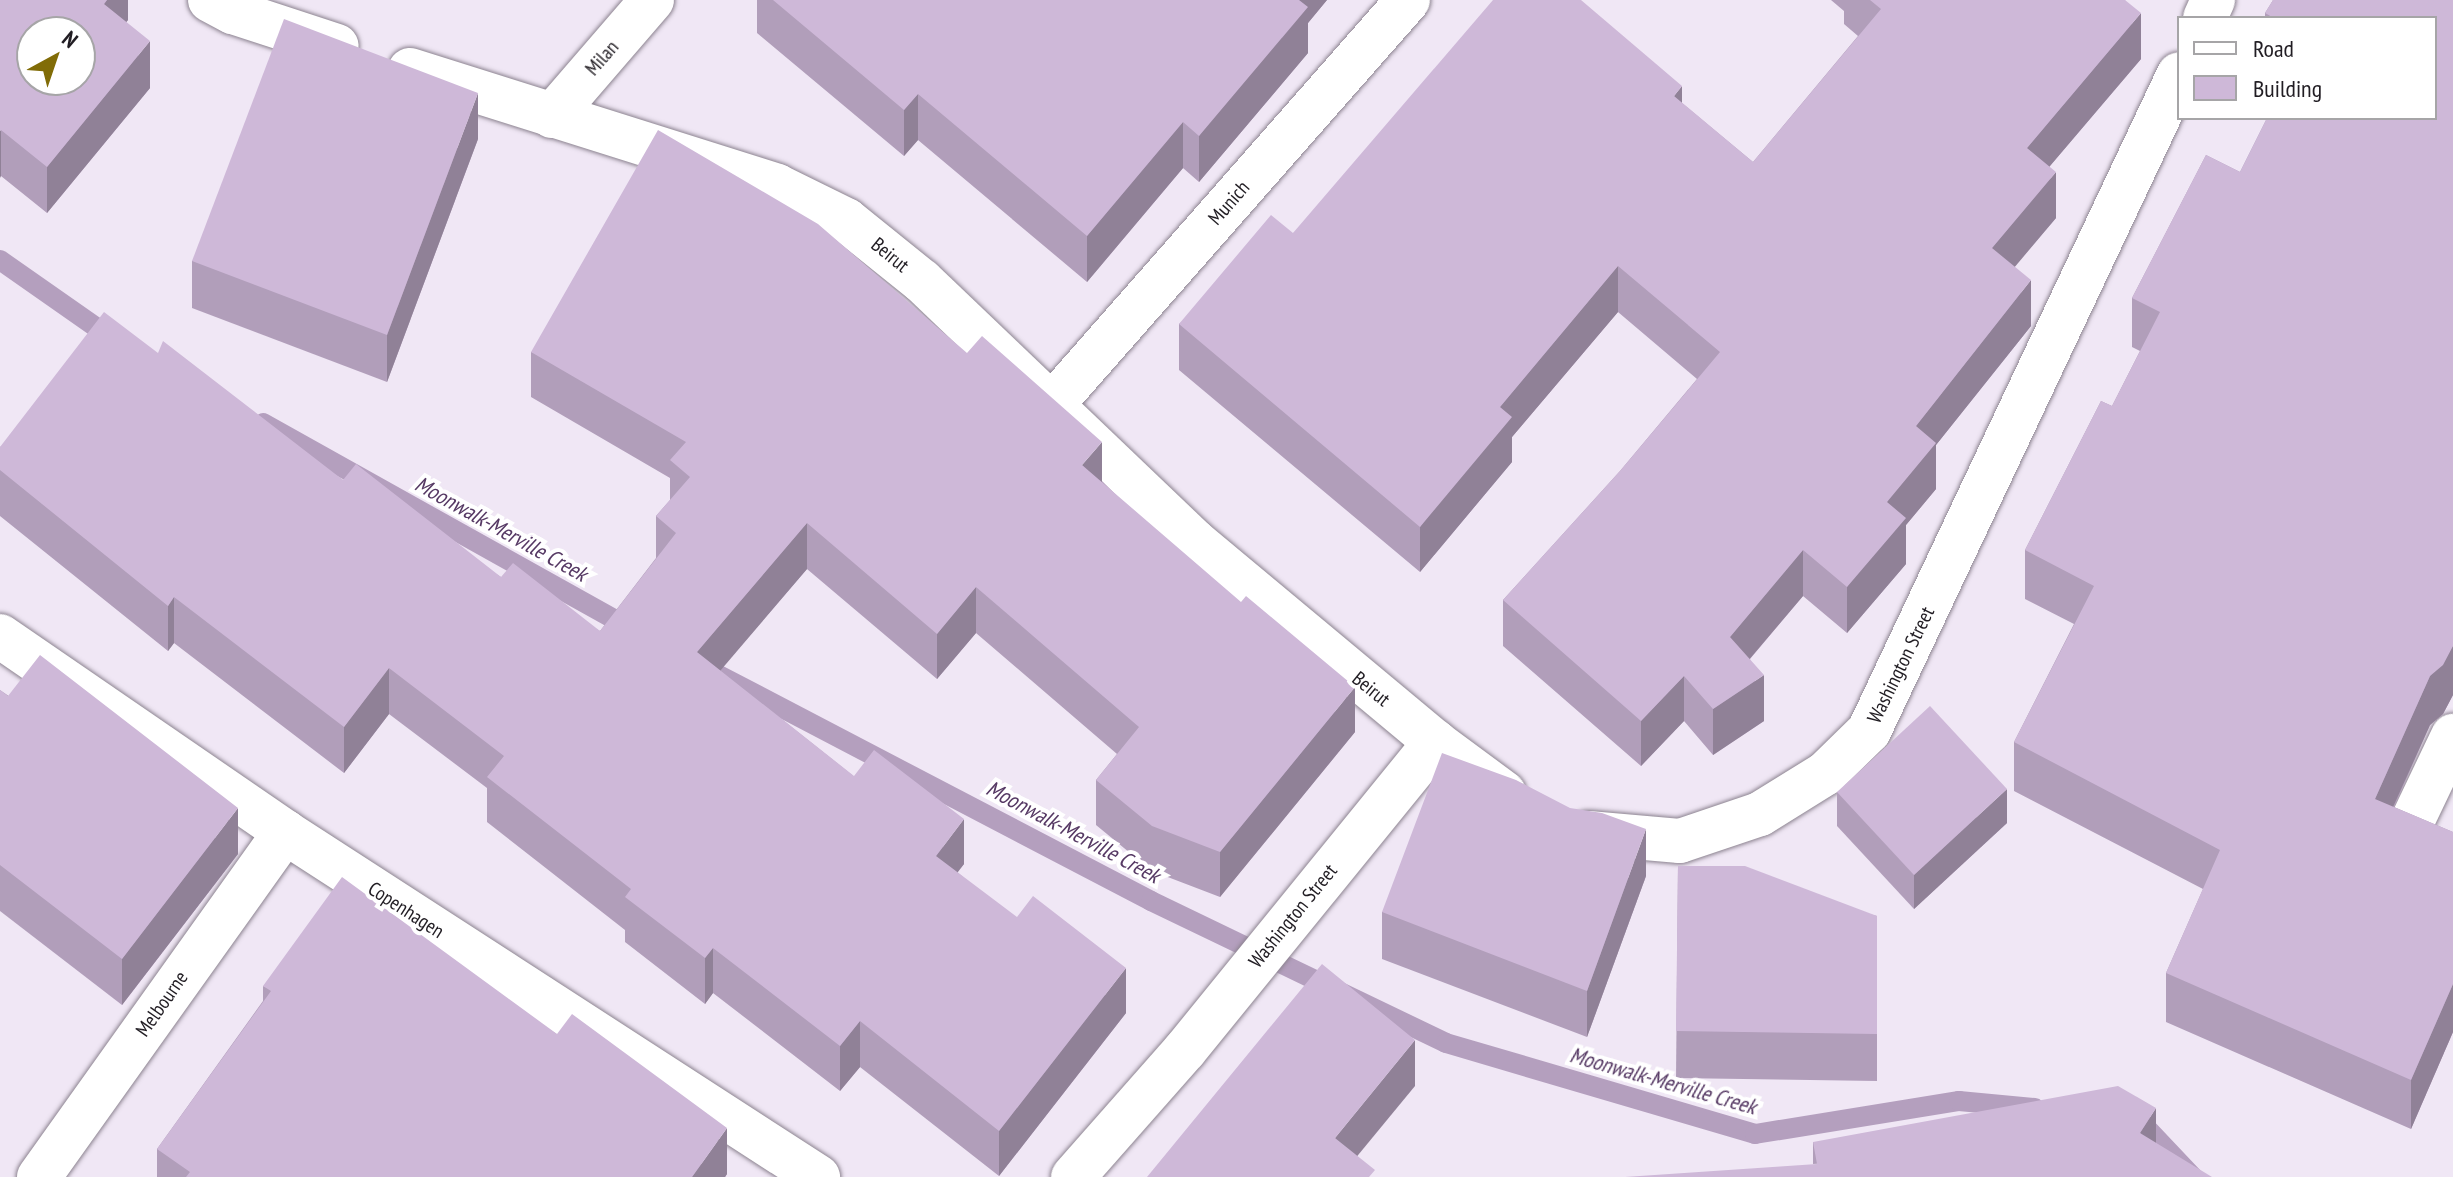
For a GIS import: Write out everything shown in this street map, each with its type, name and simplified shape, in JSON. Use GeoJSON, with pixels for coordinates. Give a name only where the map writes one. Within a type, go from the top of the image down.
{"type":"FeatureCollection","features":[{"type":"Feature","properties":{"kind":"street","name":"Beirut"},"geometry":{"type":"LineString","coordinates":[[210,0],[233,12],[777,186],[846,220],[922,281],[1050,407],[1194,541],[1435,742]]}},
{"type":"Feature","properties":{"kind":"street","name":"Milan"},"geometry":{"type":"LineString","coordinates":[[552,116],[652,0]]}},
{"type":"Feature","properties":{"kind":"street","name":"Munich"},"geometry":{"type":"LineString","coordinates":[[1050,407],[1408,0]]}},
{"type":"Feature","properties":{"kind":"street","name":"Washington Street"},"geometry":{"type":"LineString","coordinates":[[1073,1177],[1185,1050],[1435,742],[1501,791],[1581,832],[1680,841],[1760,814],[1826,773],[1869,731],[2177,78]]}},
{"type":"Feature","properties":{"kind":"street","name":"Copenhagen"},"geometry":{"type":"LineString","coordinates":[[0,636],[285,832],[818,1177]]}},
{"type":"Feature","properties":{"kind":"street"},"geometry":{"type":"LineString","coordinates":[[2410,826],[2453,736]]}},
{"type":"Feature","properties":{"kind":"street","name":"Melbourne"},"geometry":{"type":"LineString","coordinates":[[39,1177],[285,832]]}},
{"type":"Feature","properties":{"kind":"building"},"geometry":{"type":"Polygon","coordinates":[[[0,0],[107,0],[104,4],[150,41],[47,167],[1,130],[0,0]]]}},
{"type":"Feature","properties":{"kind":"building"},"geometry":{"type":"Polygon","coordinates":[[[773,0],[1299,0],[1308,7],[1199,136],[1183,122],[1087,236],[918,94],[904,110],[773,0]]]}},
{"type":"Feature","properties":{"kind":"building"},"geometry":{"type":"Polygon","coordinates":[[[1493,0],[1581,0],[1682,86],[1674,96],[1753,162],[1881,9],[1870,0],[2125,0],[2141,13],[2027,148],[2056,172],[1992,248],[2031,280],[1916,426],[1936,443],[1887,502],[1906,518],[1847,587],[1803,550],[1730,637],[1764,675],[1713,709],[1684,676],[1641,721],[1503,600],[1620,471],[1720,352],[1618,266],[1500,407],[1512,417],[1420,527],[1179,324],[1271,215],[1293,233],[1493,0]]]}},
{"type":"Feature","properties":{"kind":"building"},"geometry":{"type":"Polygon","coordinates":[[[2273,0],[2453,0],[2453,646],[2443,665],[2430,676],[2375,799],[2453,832],[2453,984],[2411,1080],[2166,973],[2220,850],[2014,742],[2094,586],[2025,550],[2101,401],[2112,406],[2160,312],[2132,298],[2206,155],[2240,172],[2266,120],[2437,120],[2437,16],[2270,16],[2265,13],[2273,0]]]}},
{"type":"Feature","properties":{"kind":"building"},"geometry":{"type":"Polygon","coordinates":[[[284,19],[478,93],[387,335],[192,261],[284,19]]]}},
{"type":"Feature","properties":{"kind":"building"},"geometry":{"type":"Polygon","coordinates":[[[658,130],[818,224],[967,353],[982,336],[1102,442],[1082,465],[1241,602],[1246,596],[1355,687],[1220,852],[1152,826],[1096,780],[1139,727],[976,587],[937,634],[807,523],[697,652],[854,776],[874,750],[964,819],[936,856],[1017,917],[1033,896],[1126,968],[999,1131],[860,1021],[840,1046],[713,948],[705,958],[625,897],[631,889],[487,777],[504,756],[389,668],[344,727],[174,597],[168,606],[0,470],[0,447],[104,312],[158,353],[163,341],[343,480],[356,464],[501,577],[513,563],[600,631],[676,533],[656,516],[690,477],[670,460],[686,442],[531,352],[658,130]]]}},
{"type":"Feature","properties":{"kind":"building"},"geometry":{"type":"Polygon","coordinates":[[[40,655],[238,808],[122,959],[0,865],[0,690],[8,696],[40,655]]]}},
{"type":"Feature","properties":{"kind":"building"},"geometry":{"type":"Polygon","coordinates":[[[1930,706],[2007,789],[1914,875],[1837,792],[1930,706]]]}},
{"type":"Feature","properties":{"kind":"building"},"geometry":{"type":"Polygon","coordinates":[[[1442,753],[1516,780],[1570,808],[1602,813],[1646,829],[1587,991],[1382,912],[1442,753]]]}},
{"type":"Feature","properties":{"kind":"building"},"geometry":{"type":"Polygon","coordinates":[[[1678,866],[1745,866],[1877,916],[1877,1034],[1676,1031],[1678,866]]]}},
{"type":"Feature","properties":{"kind":"building"},"geometry":{"type":"Polygon","coordinates":[[[342,877],[557,1034],[572,1014],[727,1128],[692,1177],[186,1177],[190,1172],[157,1149],[271,991],[263,986],[342,877]]]}},
{"type":"Feature","properties":{"kind":"building"},"geometry":{"type":"Polygon","coordinates":[[[1322,964],[1415,1040],[1335,1138],[1375,1170],[1369,1177],[1147,1177],[1322,964]]]}},
{"type":"Feature","properties":{"kind":"building"},"geometry":{"type":"Polygon","coordinates":[[[2118,1086],[2156,1108],[2140,1133],[2212,1177],[1625,1177],[1817,1164],[1813,1142],[2118,1086]]]}},
{"type":"Feature","properties":{"kind":"waterway","name":"Moonwalk-Merville Creek"},"geometry":{"type":"LineString","coordinates":[[0,260],[117,342]]}},
{"type":"Feature","properties":{"kind":"waterway","name":"Moonwalk-Merville Creek"},"geometry":{"type":"LineString","coordinates":[[263,423],[634,630]]}},
{"type":"Feature","properties":{"kind":"waterway","name":"Moonwalk-Merville Creek"},"geometry":{"type":"LineString","coordinates":[[715,673],[1151,901],[1446,1043],[1755,1134],[1959,1101],[2035,1108]]}},
{"type":"Feature","properties":{"kind":"waterway","name":"Moonwalk-Merville Creek"},"geometry":{"type":"LineString","coordinates":[[2138,1119],[2193,1177]]}}]}
